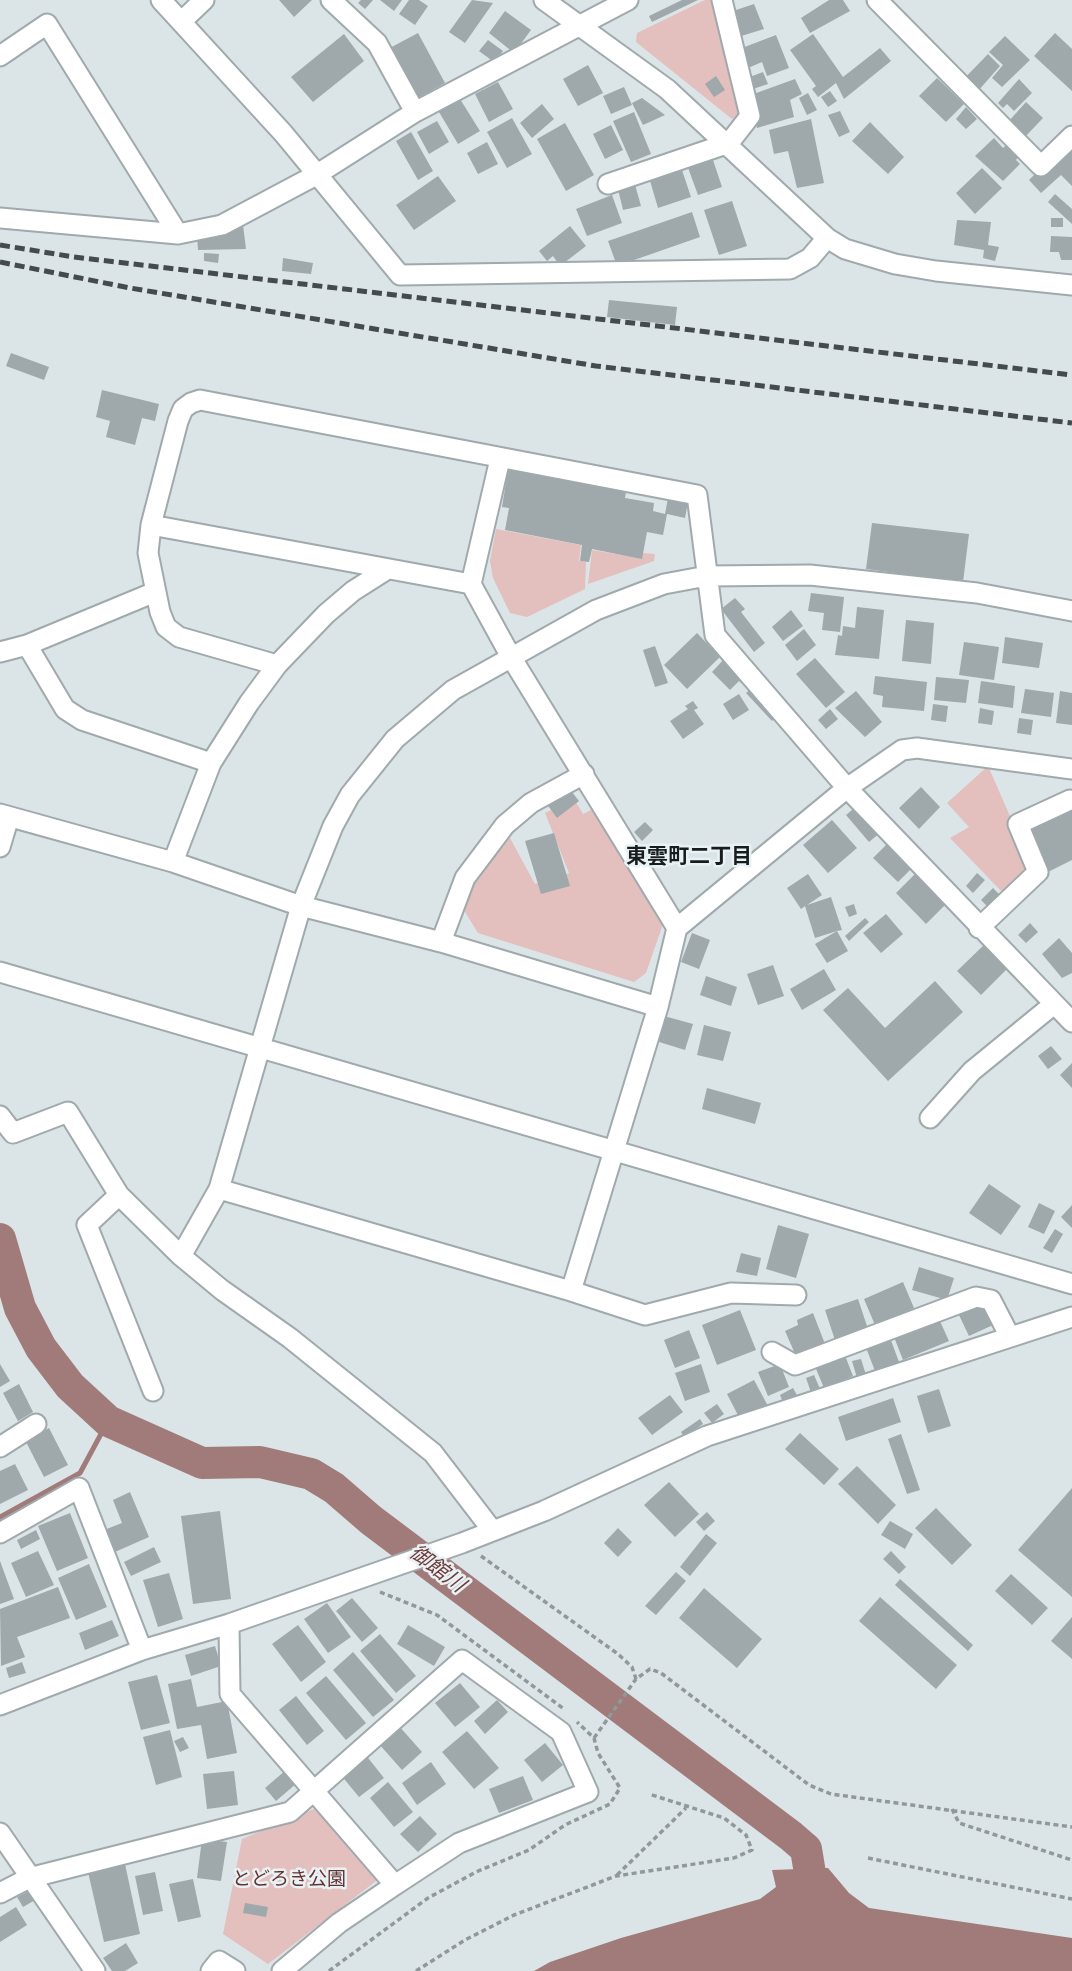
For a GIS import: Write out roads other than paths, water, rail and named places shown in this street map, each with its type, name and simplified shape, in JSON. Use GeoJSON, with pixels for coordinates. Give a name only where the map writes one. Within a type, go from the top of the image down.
{"type":"FeatureCollection","features":[{"type":"Feature","properties":{"kind":"street"},"geometry":{"type":"LineString","coordinates":[[161,0],[283,134],[400,275],[790,269],[810,258],[827,238]]}},
{"type":"Feature","properties":{"kind":"street"},"geometry":{"type":"LineString","coordinates":[[181,22],[204,0]]}},
{"type":"Feature","properties":{"kind":"street"},"geometry":{"type":"LineString","coordinates":[[331,0],[377,43],[415,112]]}},
{"type":"Feature","properties":{"kind":"street"},"geometry":{"type":"LineString","coordinates":[[544,0],[581,24],[667,89],[729,143],[827,238],[845,249],[895,264],[1072,285]]}},
{"type":"Feature","properties":{"kind":"street"},"geometry":{"type":"LineString","coordinates":[[0,218],[178,234],[199,232],[238,218],[316,175],[415,112],[628,0]]}},
{"type":"Feature","properties":{"kind":"street"},"geometry":{"type":"LineString","coordinates":[[608,184],[729,143],[750,116],[722,0]]}},
{"type":"Feature","properties":{"kind":"street"},"geometry":{"type":"LineString","coordinates":[[877,0],[1041,166],[1072,136]]}},
{"type":"Feature","properties":{"kind":"street"},"geometry":{"type":"LineString","coordinates":[[0,56],[47,24],[178,234]]}},
{"type":"Feature","properties":{"kind":"street"},"geometry":{"type":"LineString","coordinates":[[277,665],[179,638],[166,627],[155,592],[148,553],[151,524],[183,410],[200,400],[697,495],[715,635],[847,788],[1072,1022]]}},
{"type":"Feature","properties":{"kind":"street"},"geometry":{"type":"LineString","coordinates":[[500,459],[471,584],[511,657],[677,928]]}},
{"type":"Feature","properties":{"kind":"street"},"geometry":{"type":"LineString","coordinates":[[151,524],[471,584]]}},
{"type":"Feature","properties":{"kind":"street"},"geometry":{"type":"LineString","coordinates":[[173,862],[211,763],[277,665],[326,614],[353,591],[386,570]]}},
{"type":"Feature","properties":{"kind":"street"},"geometry":{"type":"LineString","coordinates":[[181,1256],[219,1189],[301,906],[333,826],[350,795],[395,738],[453,690],[596,610],[664,584],[707,576],[810,575],[977,593],[1072,611]]}},
{"type":"Feature","properties":{"kind":"street"},"geometry":{"type":"LineString","coordinates":[[0,652],[27,645],[155,592]]}},
{"type":"Feature","properties":{"kind":"street"},"geometry":{"type":"LineString","coordinates":[[27,645],[65,709],[82,720],[211,763]]}},
{"type":"Feature","properties":{"kind":"street"},"geometry":{"type":"LineString","coordinates":[[571,1291],[658,1007],[677,928],[847,788],[887,757],[902,750],[917,748],[1072,769]]}},
{"type":"Feature","properties":{"kind":"street"},"geometry":{"type":"LineString","coordinates":[[441,942],[466,878],[505,825],[531,803],[584,774]]}},
{"type":"Feature","properties":{"kind":"street"},"geometry":{"type":"LineString","coordinates":[[979,928],[1038,872],[1018,824],[1070,800]]}},
{"type":"Feature","properties":{"kind":"street"},"geometry":{"type":"LineString","coordinates":[[0,847],[4,816],[173,862],[301,906],[441,942],[658,1007]]}},
{"type":"Feature","properties":{"kind":"street"},"geometry":{"type":"LineString","coordinates":[[0,972],[260,1045],[612,1151],[1072,1284]]}},
{"type":"Feature","properties":{"kind":"street"},"geometry":{"type":"LineString","coordinates":[[930,1118],[972,1071],[1054,1004]]}},
{"type":"Feature","properties":{"kind":"street"},"geometry":{"type":"LineString","coordinates":[[0,1116],[13,1133],[68,1112],[119,1195],[181,1256],[222,1290],[290,1338],[433,1453],[492,1530]]}},
{"type":"Feature","properties":{"kind":"street"},"geometry":{"type":"LineString","coordinates":[[219,1189],[645,1315],[731,1293],[796,1295]]}},
{"type":"Feature","properties":{"kind":"street"},"geometry":{"type":"LineString","coordinates":[[119,1195],[87,1225],[153,1391]]}},
{"type":"Feature","properties":{"kind":"street"},"geometry":{"type":"LineString","coordinates":[[772,1352],[795,1365],[976,1297],[991,1300],[1010,1338]]}},
{"type":"Feature","properties":{"kind":"street"},"geometry":{"type":"LineString","coordinates":[[0,1705],[142,1650],[229,1624],[363,1578],[544,1511],[707,1436],[1072,1318]]}},
{"type":"Feature","properties":{"kind":"street"},"geometry":{"type":"LineString","coordinates":[[0,1447],[36,1424]]}},
{"type":"Feature","properties":{"kind":"street"},"geometry":{"type":"LineString","coordinates":[[0,1533],[79,1488],[142,1650]]}},
{"type":"Feature","properties":{"kind":"street"},"geometry":{"type":"LineString","coordinates":[[229,1624],[230,1694],[396,1885]]}},
{"type":"Feature","properties":{"kind":"street"},"geometry":{"type":"LineString","coordinates":[[0,1893],[29,1878],[290,1812],[462,1660],[561,1732],[587,1792],[459,1843],[338,1923],[282,1971]]}},
{"type":"Feature","properties":{"kind":"street"},"geometry":{"type":"LineString","coordinates":[[0,1833],[95,1971]]}},
{"type":"Feature","properties":{"kind":"street"},"geometry":{"type":"LineString","coordinates":[[211,1971],[219,1961],[235,1971]]}},
{"type":"Feature","properties":{"kind":"waterway","name":"御館川"},"geometry":{"type":"LineString","coordinates":[[0,1239],[20,1308],[41,1348],[70,1386],[108,1421],[202,1463],[260,1462],[311,1474],[334,1488],[371,1520],[806,1849],[826,1971]]}},
{"type":"Feature","properties":{"kind":"waterway"},"geometry":{"type":"LineString","coordinates":[[0,1517],[80,1473],[108,1421]]}},
{"type":"Feature","properties":{"kind":"railway"},"geometry":{"type":"LineString","coordinates":[[0,245],[74,257],[1072,375]]}},
{"type":"Feature","properties":{"kind":"railway"},"geometry":{"type":"LineString","coordinates":[[0,262],[130,288],[596,366],[1072,423]]}},
{"type":"Feature","properties":{"kind":"district","name":"東雲町二丁目"},"geometry":{"type":"Point","coordinates":[689,857]}},
{"type":"Feature","properties":{"kind":"park label","name":"とどろき公園"},"geometry":{"type":"Point","coordinates":[289,1879]}}]}
